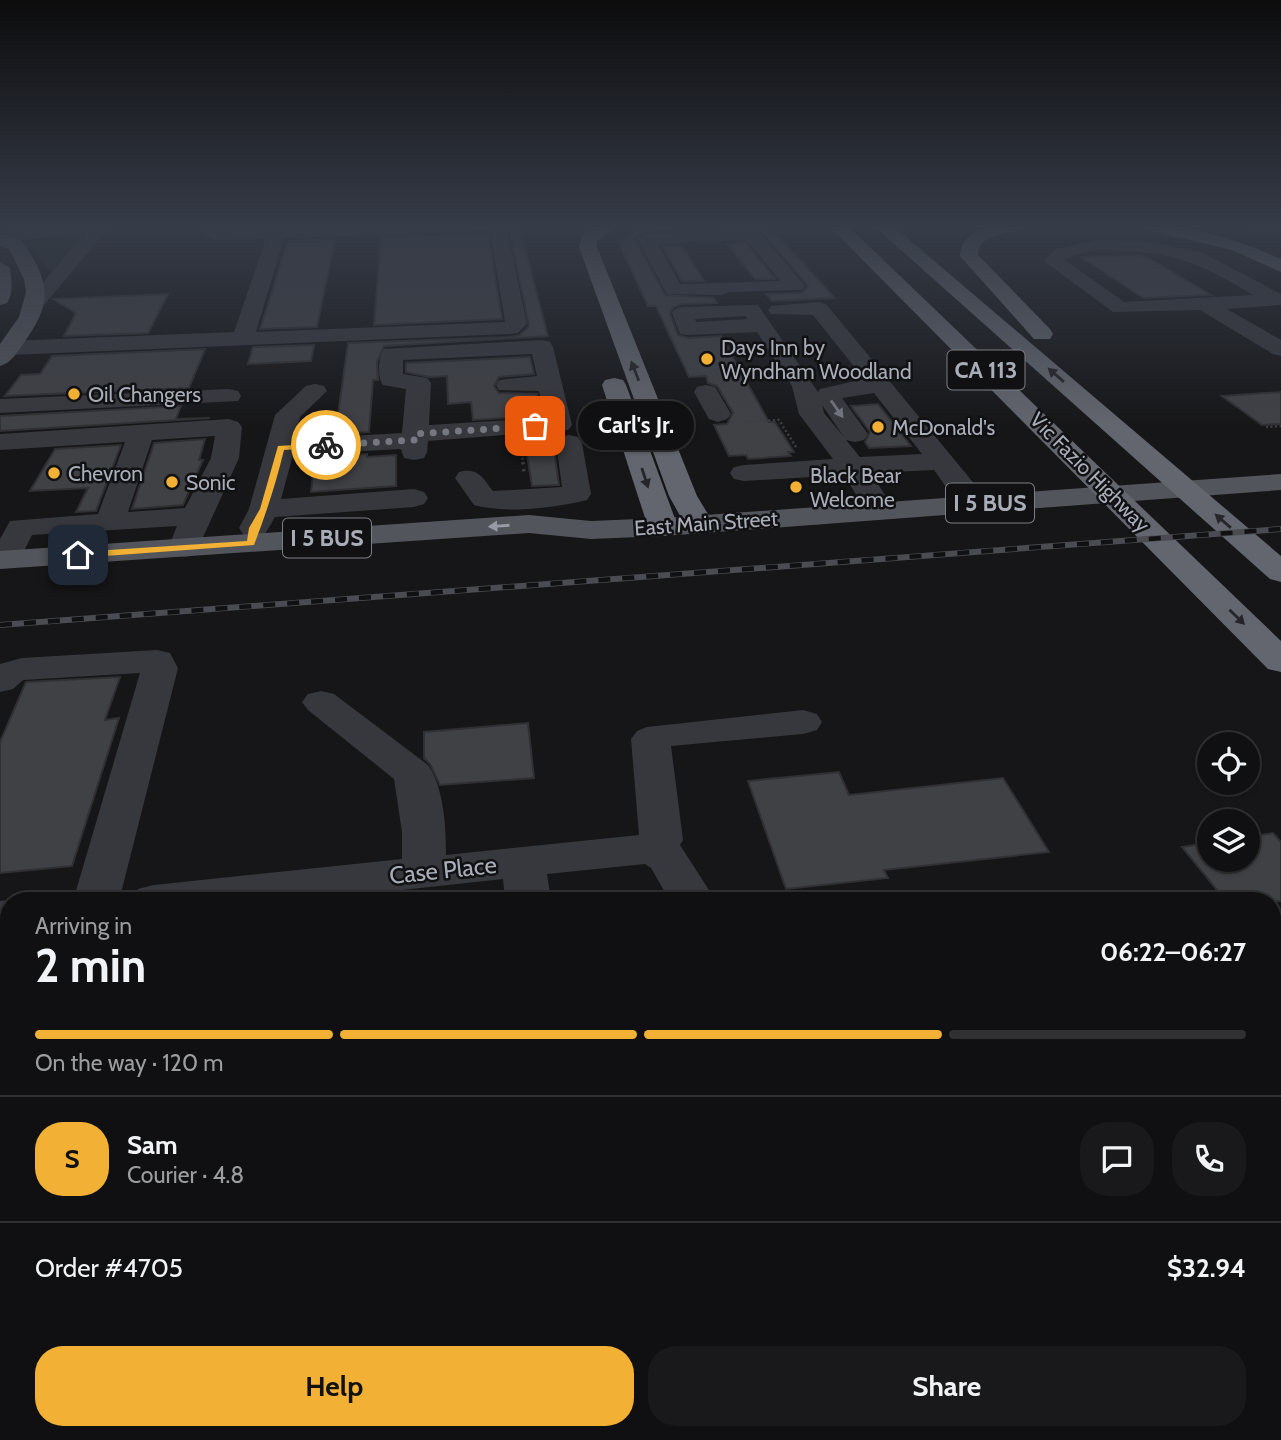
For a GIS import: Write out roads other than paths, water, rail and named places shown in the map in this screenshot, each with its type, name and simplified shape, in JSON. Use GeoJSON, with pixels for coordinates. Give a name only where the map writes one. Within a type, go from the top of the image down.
{"type":"FeatureCollection","features":[{"type":"Feature","properties":{"kind":"highway"},"geometry":{"type":"LineString","coordinates":[[584,293],[598,338]]}},
{"type":"Feature","properties":{"kind":"highway"},"geometry":{"type":"LineString","coordinates":[[606,293],[683,496],[699,524]]}},
{"type":"Feature","properties":{"kind":"highway","name":"Vic Fazio Highway"},"geometry":{"type":"LineString","coordinates":[[908,293],[1281,660]]}},
{"type":"Feature","properties":{"kind":"highway","name":"Vic Fazio Highway"},"geometry":{"type":"LineString","coordinates":[[961,293],[1278,569]]}},
{"type":"Feature","properties":{"kind":"highway"},"geometry":{"type":"LineString","coordinates":[[1004,293],[1114,410],[1144,452]]}},
{"type":"Feature","properties":{"kind":"highway"},"geometry":{"type":"LineString","coordinates":[[607,364],[663,527]]}},
{"type":"Feature","properties":{"kind":"main road"},"geometry":{"type":"LineString","coordinates":[[10,346],[37,301],[37,293]]}},
{"type":"Feature","properties":{"kind":"main road","name":"East Main Street"},"geometry":{"type":"LineString","coordinates":[[415,532],[529,524],[591,530],[663,527],[1281,482]]}},
{"type":"Feature","properties":{"kind":"main road","name":"East Main Street"},"geometry":{"type":"LineString","coordinates":[[2,568],[253,555],[529,547],[591,530]]}},
{"type":"Feature","properties":{"kind":"main road"},"geometry":{"type":"LineString","coordinates":[[253,555],[386,548],[415,532]]}},
{"type":"Feature","properties":{"kind":"main road","name":"East Main Street"},"geometry":{"type":"LineString","coordinates":[[2,568],[184,548],[253,555]]}},
{"type":"Feature","properties":{"kind":"street"},"geometry":{"type":"LineString","coordinates":[[37,301],[44,293]]}},
{"type":"Feature","properties":{"kind":"street"},"geometry":{"type":"LineString","coordinates":[[243,339],[258,293]]}},
{"type":"Feature","properties":{"kind":"street"},"geometry":{"type":"LineString","coordinates":[[10,346],[510,327],[516,324],[510,293]]}},
{"type":"Feature","properties":{"kind":"street"},"geometry":{"type":"LineString","coordinates":[[732,293],[764,315],[804,386],[812,414],[865,466]]}},
{"type":"Feature","properties":{"kind":"street"},"geometry":{"type":"LineString","coordinates":[[1099,293],[1120,308],[1276,300],[1264,293]]}},
{"type":"Feature","properties":{"kind":"street"},"geometry":{"type":"LineString","coordinates":[[1204,304],[1281,349]]}},
{"type":"Feature","properties":{"kind":"street"},"geometry":{"type":"LineString","coordinates":[[764,315],[818,308],[976,504]]}},
{"type":"Feature","properties":{"kind":"street"},"geometry":{"type":"LineString","coordinates":[[10,346],[87,328]]}},
{"type":"Feature","properties":{"kind":"street"},"geometry":{"type":"LineString","coordinates":[[281,448],[415,442],[559,425],[542,347],[392,354],[391,380],[419,383],[415,442],[421,487],[415,532]]}},
{"type":"Feature","properties":{"kind":"street"},"geometry":{"type":"LineString","coordinates":[[184,548],[196,516],[225,458],[229,396],[238,370]]}},
{"type":"Feature","properties":{"kind":"street"},"geometry":{"type":"LineString","coordinates":[[798,377],[874,379]]}},
{"type":"Feature","properties":{"kind":"street"},"geometry":{"type":"LineString","coordinates":[[874,379],[829,394],[865,466],[880,511]]}},
{"type":"Feature","properties":{"kind":"street"},"geometry":{"type":"LineString","coordinates":[[508,385],[550,383]]}},
{"type":"Feature","properties":{"kind":"street"},"geometry":{"type":"LineString","coordinates":[[253,555],[254,528],[264,509],[288,415],[315,391]]}},
{"type":"Feature","properties":{"kind":"street"},"geometry":{"type":"LineString","coordinates":[[706,392],[718,414]]}},
{"type":"Feature","properties":{"kind":"street"},"geometry":{"type":"LineString","coordinates":[[10,397],[150,400],[229,396]]}},
{"type":"Feature","properties":{"kind":"street"},"geometry":{"type":"LineString","coordinates":[[110,522],[150,400]]}},
{"type":"Feature","properties":{"kind":"street"},"geometry":{"type":"LineString","coordinates":[[0,442],[140,428],[229,427]]}},
{"type":"Feature","properties":{"kind":"street"},"geometry":{"type":"LineString","coordinates":[[123,486],[139,478],[153,448],[167,439],[180,436],[212,436],[221,442],[218,473]]}},
{"type":"Feature","properties":{"kind":"street"},"geometry":{"type":"LineString","coordinates":[[415,442],[445,450]]}},
{"type":"Feature","properties":{"kind":"street"},"geometry":{"type":"LineString","coordinates":[[469,478],[484,499],[512,500],[578,494],[569,443]]}},
{"type":"Feature","properties":{"kind":"street"},"geometry":{"type":"LineString","coordinates":[[744,472],[941,461]]}},
{"type":"Feature","properties":{"kind":"street"},"geometry":{"type":"LineString","coordinates":[[264,509],[421,487]]}},
{"type":"Feature","properties":{"kind":"street"},"geometry":{"type":"LineString","coordinates":[[2,568],[11,528],[196,516]]}},
{"type":"Feature","properties":{"kind":"street"},"geometry":{"type":"LineString","coordinates":[[0,681],[7,673],[22,669],[157,661],[160,668],[98,892]]}},
{"type":"Feature","properties":{"kind":"street"},"geometry":{"type":"LineString","coordinates":[[321,702],[414,774],[424,832],[424,873]]}},
{"type":"Feature","properties":{"kind":"street"},"geometry":{"type":"LineString","coordinates":[[688,892],[668,858],[653,848],[661,840],[651,739],[661,735],[803,722]]}},
{"type":"Feature","properties":{"kind":"street","name":"Case Place"},"geometry":{"type":"LineString","coordinates":[[264,892],[424,873],[526,882],[653,848]]}},
{"type":"Feature","properties":{"kind":"railway"},"geometry":{"type":"LineString","coordinates":[[0,625],[1281,529]]}},
{"type":"Feature","properties":{"kind":"place","name":"Days Inn by Wyndham Woodland"},"geometry":{"type":"Point","coordinates":[707,359]}},
{"type":"Feature","properties":{"kind":"place","name":"Oil Changers"},"geometry":{"type":"Point","coordinates":[74,394]}},
{"type":"Feature","properties":{"kind":"place","name":"Carl's Jr."},"geometry":{"type":"Point","coordinates":[535,426]}},
{"type":"Feature","properties":{"kind":"place","name":"McDonald's"},"geometry":{"type":"Point","coordinates":[878,427]}},
{"type":"Feature","properties":{"kind":"place","name":"Chevron"},"geometry":{"type":"Point","coordinates":[54,473]}},
{"type":"Feature","properties":{"kind":"place","name":"Sonic"},"geometry":{"type":"Point","coordinates":[172,482]}},
{"type":"Feature","properties":{"kind":"place","name":"Black Bear Welcome"},"geometry":{"type":"Point","coordinates":[796,487]}}]}
